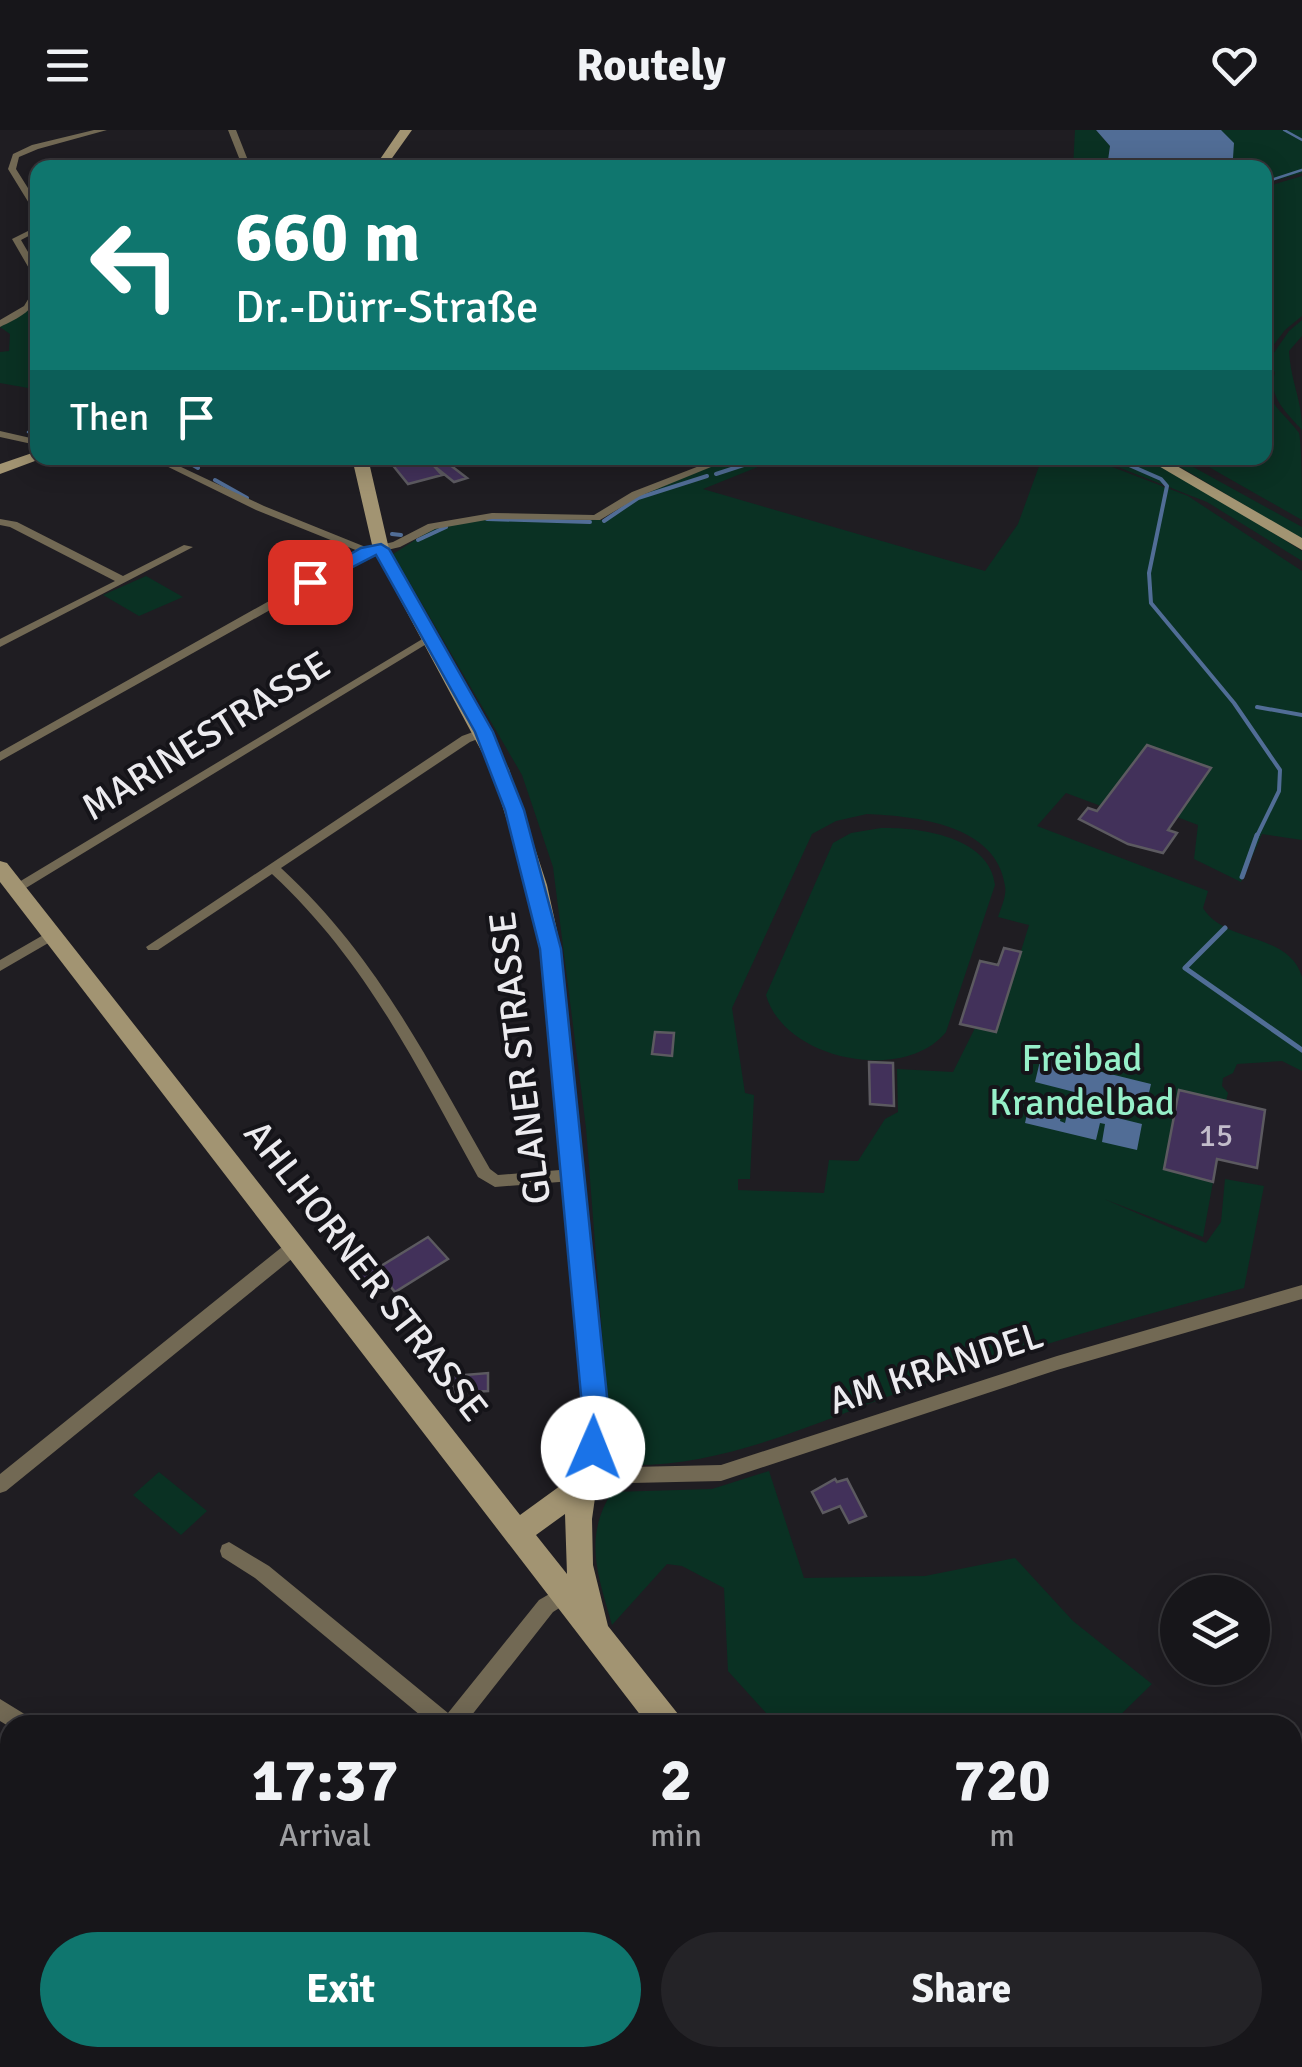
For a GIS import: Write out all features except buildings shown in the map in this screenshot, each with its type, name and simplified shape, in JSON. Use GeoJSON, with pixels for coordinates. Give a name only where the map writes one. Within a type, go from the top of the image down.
{"type":"FeatureCollection","features":[{"type":"Feature","properties":{"kind":"street"},"geometry":{"type":"LineString","coordinates":[[30,198],[12,169],[16,156],[103,130]]}},
{"type":"Feature","properties":{"kind":"street"},"geometry":{"type":"LineString","coordinates":[[232,130],[244,160]]}},
{"type":"Feature","properties":{"kind":"street"},"geometry":{"type":"LineString","coordinates":[[386,160],[406,130]]}},
{"type":"Feature","properties":{"kind":"street"},"geometry":{"type":"LineString","coordinates":[[3,241],[30,232]]}},
{"type":"Feature","properties":{"kind":"street"},"geometry":{"type":"LineString","coordinates":[[16,238],[30,263]]}},
{"type":"Feature","properties":{"kind":"street"},"geometry":{"type":"LineString","coordinates":[[0,324],[30,303]]}},
{"type":"Feature","properties":{"kind":"street"},"geometry":{"type":"LineString","coordinates":[[0,434],[30,446]]}},
{"type":"Feature","properties":{"kind":"street"},"geometry":{"type":"LineString","coordinates":[[0,468],[30,451]]}},
{"type":"Feature","properties":{"kind":"street"},"geometry":{"type":"LineString","coordinates":[[169,465],[260,508],[374,550]]}},
{"type":"Feature","properties":{"kind":"street","name":"GLANER STRASSE"},"geometry":{"type":"LineString","coordinates":[[361,465],[374,550],[484,732],[515,810],[551,949],[595,1406],[578,1552],[595,1632]]}},
{"type":"Feature","properties":{"kind":"street"},"geometry":{"type":"LineString","coordinates":[[0,756],[374,550],[396,546],[432,526],[492,516],[596,518],[693,465]]}},
{"type":"Feature","properties":{"kind":"street"},"geometry":{"type":"LineString","coordinates":[[1165,465],[1302,546]]}},
{"type":"Feature","properties":{"kind":"street"},"geometry":{"type":"LineString","coordinates":[[0,522],[12,524],[122,580]]}},
{"type":"Feature","properties":{"kind":"street"},"geometry":{"type":"LineString","coordinates":[[3,638],[188,547]]}},
{"type":"Feature","properties":{"kind":"street","name":"MARINESTRASSE"},"geometry":{"type":"LineString","coordinates":[[16,888],[429,638]]}},
{"type":"Feature","properties":{"kind":"street"},"geometry":{"type":"LineString","coordinates":[[153,947],[466,739],[484,732]]}},
{"type":"Feature","properties":{"kind":"street","name":"AHLHORNER STRASSE"},"geometry":{"type":"LineString","coordinates":[[0,868],[659,1715]]}},
{"type":"Feature","properties":{"kind":"street"},"geometry":{"type":"LineString","coordinates":[[273,868],[302,892],[376,981],[484,1173],[495,1181],[572,1175]]}},
{"type":"Feature","properties":{"kind":"street"},"geometry":{"type":"LineString","coordinates":[[0,966],[52,936]]}},
{"type":"Feature","properties":{"kind":"street"},"geometry":{"type":"LineString","coordinates":[[0,1485],[293,1248]]}},
{"type":"Feature","properties":{"kind":"street","name":"AM KRANDEL"},"geometry":{"type":"LineString","coordinates":[[585,1480],[721,1472],[1057,1363],[1302,1292]]}},
{"type":"Feature","properties":{"kind":"street"},"geometry":{"type":"LineString","coordinates":[[517,1533],[585,1480]]}},
{"type":"Feature","properties":{"kind":"street"},"geometry":{"type":"LineString","coordinates":[[230,1551],[262,1572],[438,1715]]}},
{"type":"Feature","properties":{"kind":"street"},"geometry":{"type":"LineString","coordinates":[[458,1715],[546,1606],[565,1594]]}},
{"type":"Feature","properties":{"kind":"green space"},"geometry":{"type":"Polygon","coordinates":[[[1075,130],[1096,130],[1110,146],[1108,160],[1073,160],[1075,130]]]}},
{"type":"Feature","properties":{"kind":"green space"},"geometry":{"type":"Polygon","coordinates":[[[1221,130],[1302,130],[1302,173],[1272,181],[1272,160],[1233,158],[1221,130]]]}},
{"type":"Feature","properties":{"kind":"green space"},"geometry":{"type":"Polygon","coordinates":[[[1302,176],[1302,316],[1272,347],[1272,185],[1302,176]]]}},
{"type":"Feature","properties":{"kind":"green space"},"geometry":{"type":"Polygon","coordinates":[[[30,307],[30,390],[0,383],[0,352],[9,351],[10,334],[0,327],[30,307]]]}},
{"type":"Feature","properties":{"kind":"green space"},"geometry":{"type":"Polygon","coordinates":[[[1302,320],[1302,336],[1289,351],[1302,430],[1285,411],[1274,389],[1272,356],[1302,320]]]}},
{"type":"Feature","properties":{"kind":"green space"},"geometry":{"type":"Polygon","coordinates":[[[1272,400],[1299,433],[1302,520],[1205,465],[1272,465],[1272,400]]]}},
{"type":"Feature","properties":{"kind":"green space","name":"Freibad Krandelbad"},"geometry":{"type":"Polygon","coordinates":[[[715,465],[763,465],[703,489],[985,571],[1018,524],[1039,465],[1107,465],[1188,496],[1302,571],[1302,840],[1262,834],[1241,882],[1194,859],[1198,825],[1177,817],[1211,768],[1147,745],[1101,806],[1066,793],[1037,826],[1208,891],[1203,908],[1213,919],[1284,952],[1302,977],[1302,1071],[1282,1061],[1237,1064],[1233,1073],[1223,1078],[1222,1086],[1228,1093],[1226,1101],[1179,1090],[1164,1168],[1213,1182],[1203,1237],[1104,1199],[1206,1243],[1221,1222],[1225,1179],[1264,1186],[1244,1288],[1001,1358],[741,1449],[704,1458],[628,1465],[611,1448],[586,1128],[553,867],[522,775],[393,554],[434,528],[489,518],[603,520],[640,495],[715,465]],[[867,814],[836,821],[812,834],[732,1008],[745,1093],[754,1095],[750,1179],[738,1179],[738,1190],[824,1193],[829,1160],[858,1161],[885,1119],[898,1112],[897,1069],[953,1072],[975,1028],[996,1032],[1029,925],[998,917],[1005,890],[999,865],[987,849],[951,828],[907,817],[867,814]]]}},
{"type":"Feature","properties":{"kind":"green space"},"geometry":{"type":"Polygon","coordinates":[[[1113,465],[1157,465],[1212,494],[1302,551],[1302,561],[1207,502],[1113,465]]]}},
{"type":"Feature","properties":{"kind":"green space"},"geometry":{"type":"Polygon","coordinates":[[[1177,465],[1190,465],[1302,527],[1302,539],[1177,465]]]}},
{"type":"Feature","properties":{"kind":"green space"},"geometry":{"type":"Polygon","coordinates":[[[146,576],[183,597],[139,616],[103,595],[146,576]]]}},
{"type":"Feature","properties":{"kind":"green space"},"geometry":{"type":"Polygon","coordinates":[[[881,828],[933,833],[967,846],[981,856],[995,885],[946,1032],[927,1048],[903,1057],[875,1060],[820,1049],[796,1036],[777,1017],[766,995],[833,843],[851,833],[881,828]]]}},
{"type":"Feature","properties":{"kind":"green space"},"geometry":{"type":"Polygon","coordinates":[[[769,1471],[804,1578],[925,1576],[1015,1558],[1073,1621],[1152,1684],[1120,1715],[768,1715],[728,1671],[724,1588],[682,1566],[667,1564],[612,1625],[598,1573],[598,1525],[612,1492],[712,1489],[769,1471]]]}},
{"type":"Feature","properties":{"kind":"green space"},"geometry":{"type":"Polygon","coordinates":[[[159,1472],[207,1511],[181,1535],[133,1495],[159,1472]]]}},
{"type":"Feature","properties":{"kind":"water"},"geometry":{"type":"Polygon","coordinates":[[[1096,130],[1221,130],[1234,143],[1231,160],[1108,160],[1110,146],[1096,130]]]}},
{"type":"Feature","properties":{"kind":"water"},"geometry":{"type":"Polygon","coordinates":[[[1041,1057],[1151,1084],[1145,1110],[1035,1082],[1041,1057]]]}},
{"type":"Feature","properties":{"kind":"water"},"geometry":{"type":"Polygon","coordinates":[[[1031,1097],[1063,1105],[1060,1121],[1065,1123],[1069,1106],[1142,1124],[1137,1150],[1102,1142],[1105,1124],[1100,1123],[1096,1140],[1025,1123],[1031,1097]]]}},
{"type":"Feature","properties":{"kind":"waterway"},"geometry":{"type":"LineString","coordinates":[[1284,130],[1302,140]]}},
{"type":"Feature","properties":{"kind":"waterway"},"geometry":{"type":"LineString","coordinates":[[1272,180],[1302,170]]}},
{"type":"Feature","properties":{"kind":"waterway"},"geometry":{"type":"LineString","coordinates":[[193,465],[198,468]]}},
{"type":"Feature","properties":{"kind":"waterway"},"geometry":{"type":"LineString","coordinates":[[716,474],[744,465]]}},
{"type":"Feature","properties":{"kind":"waterway"},"geometry":{"type":"LineString","coordinates":[[1129,465],[1161,479],[1167,486],[1149,573],[1151,603],[1234,703],[1280,770],[1279,791],[1256,838]]}},
{"type":"Feature","properties":{"kind":"waterway"},"geometry":{"type":"LineString","coordinates":[[604,521],[638,498],[707,476]]}},
{"type":"Feature","properties":{"kind":"waterway"},"geometry":{"type":"LineString","coordinates":[[215,480],[247,498]]}},
{"type":"Feature","properties":{"kind":"waterway"},"geometry":{"type":"LineString","coordinates":[[487,519],[590,522]]}},
{"type":"Feature","properties":{"kind":"waterway"},"geometry":{"type":"LineString","coordinates":[[418,540],[446,527]]}},
{"type":"Feature","properties":{"kind":"waterway"},"geometry":{"type":"LineString","coordinates":[[392,534],[401,535]]}},
{"type":"Feature","properties":{"kind":"waterway"},"geometry":{"type":"LineString","coordinates":[[1257,707],[1302,715]]}},
{"type":"Feature","properties":{"kind":"waterway"},"geometry":{"type":"LineString","coordinates":[[1242,877],[1257,835]]}},
{"type":"Feature","properties":{"kind":"waterway"},"geometry":{"type":"LineString","coordinates":[[1225,928],[1185,968],[1302,1050]]}},
{"type":"Feature","properties":{"kind":"route"},"geometry":{"type":"LineString","coordinates":[[310,582],[367,551],[381,549],[484,732],[515,810],[551,949],[595,1406],[593,1448]]}}]}
